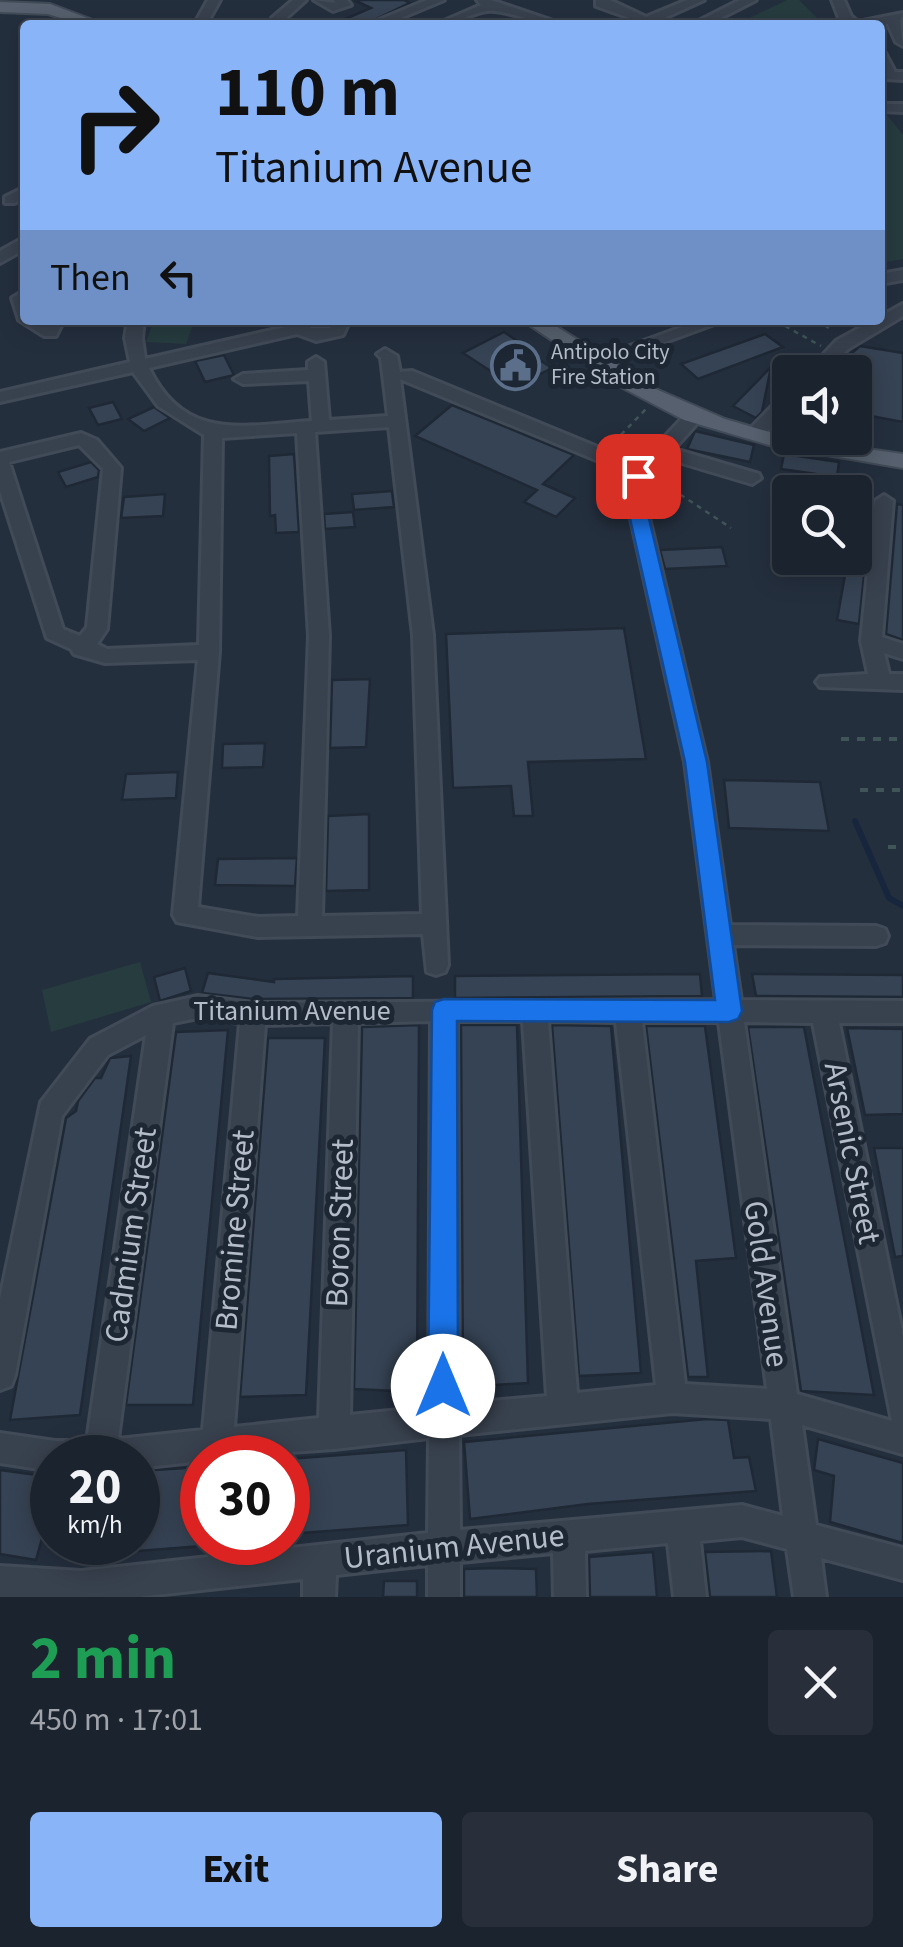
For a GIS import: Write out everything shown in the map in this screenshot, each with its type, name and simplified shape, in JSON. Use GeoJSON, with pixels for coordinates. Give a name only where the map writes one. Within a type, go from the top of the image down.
{"type":"FeatureCollection","features":[{"type":"Feature","properties":{"kind":"main road"},"geometry":{"type":"LineString","coordinates":[[0,8],[50,10],[82,20]]}},
{"type":"Feature","properties":{"kind":"main road"},"geometry":{"type":"LineString","coordinates":[[540,325],[656,398],[694,416],[756,433],[903,461]]}},
{"type":"Feature","properties":{"kind":"street"},"geometry":{"type":"LineString","coordinates":[[275,20],[300,0]]}},
{"type":"Feature","properties":{"kind":"street"},"geometry":{"type":"LineString","coordinates":[[320,0],[333,7],[345,5],[340,0]]}},
{"type":"Feature","properties":{"kind":"street"},"geometry":{"type":"LineString","coordinates":[[604,0],[600,3],[641,20]]}},
{"type":"Feature","properties":{"kind":"street"},"geometry":{"type":"LineString","coordinates":[[651,20],[698,0]]}},
{"type":"Feature","properties":{"kind":"street"},"geometry":{"type":"LineString","coordinates":[[708,20],[750,0]]}},
{"type":"Feature","properties":{"kind":"street"},"geometry":{"type":"LineString","coordinates":[[385,20],[431,1]]}},
{"type":"Feature","properties":{"kind":"street"},"geometry":{"type":"LineString","coordinates":[[451,20],[486,3],[522,4],[549,20]]}},
{"type":"Feature","properties":{"kind":"street"},"geometry":{"type":"LineString","coordinates":[[889,16],[902,42]]}},
{"type":"Feature","properties":{"kind":"street"},"geometry":{"type":"LineString","coordinates":[[134,325],[130,338],[138,365],[163,400],[213,432],[397,421]]}},
{"type":"Feature","properties":{"kind":"street"},"geometry":{"type":"LineString","coordinates":[[249,325],[258,338]]}},
{"type":"Feature","properties":{"kind":"street"},"geometry":{"type":"LineString","coordinates":[[0,397],[258,338],[298,325]]}},
{"type":"Feature","properties":{"kind":"street"},"geometry":{"type":"LineString","coordinates":[[302,325],[311,335],[327,335],[341,325]]}},
{"type":"Feature","properties":{"kind":"street"},"geometry":{"type":"LineString","coordinates":[[597,361],[702,325]]}},
{"type":"Feature","properties":{"kind":"street"},"geometry":{"type":"LineString","coordinates":[[834,353],[874,325]]}},
{"type":"Feature","properties":{"kind":"street"},"geometry":{"type":"LineString","coordinates":[[384,354],[389,356],[423,635],[436,966]]}},
{"type":"Feature","properties":{"kind":"street"},"geometry":{"type":"LineString","coordinates":[[243,378],[316,368],[313,426],[319,636],[310,928]]}},
{"type":"Feature","properties":{"kind":"street"},"geometry":{"type":"LineString","coordinates":[[406,375],[640,474],[694,416]]}},
{"type":"Feature","properties":{"kind":"street"},"geometry":{"type":"LineString","coordinates":[[756,433],[772,417]]}},
{"type":"Feature","properties":{"kind":"street"},"geometry":{"type":"LineString","coordinates":[[213,432],[209,652],[185,915],[258,927],[434,924]]}},
{"type":"Feature","properties":{"kind":"street"},"geometry":{"type":"LineString","coordinates":[[82,648],[97,629],[112,468],[91,444],[81,439],[0,459],[54,633],[82,648],[106,656],[209,652]]}},
{"type":"Feature","properties":{"kind":"street"},"geometry":{"type":"LineString","coordinates":[[662,450],[752,478]]}},
{"type":"Feature","properties":{"kind":"street","name":"Gold Avenue"},"geometry":{"type":"LineString","coordinates":[[640,474],[632,483],[690,729],[810,1597]]}},
{"type":"Feature","properties":{"kind":"street"},"geometry":{"type":"LineString","coordinates":[[880,682],[870,641],[892,525],[884,501]]}},
{"type":"Feature","properties":{"kind":"street"},"geometry":{"type":"LineString","coordinates":[[870,641],[903,652]]}},
{"type":"Feature","properties":{"kind":"street"},"geometry":{"type":"LineString","coordinates":[[828,682],[903,682]]}},
{"type":"Feature","properties":{"kind":"street"},"geometry":{"type":"LineString","coordinates":[[720,935],[876,936]]}},
{"type":"Feature","properties":{"kind":"street","name":"Titanium Avenue"},"geometry":{"type":"LineString","coordinates":[[162,1014],[198,1006],[253,1014],[444,1010],[903,1012]]}},
{"type":"Feature","properties":{"kind":"street"},"geometry":{"type":"LineString","coordinates":[[444,1010],[444,1597]]}},
{"type":"Feature","properties":{"kind":"street"},"geometry":{"type":"LineString","coordinates":[[535,1010],[563,1409]]}},
{"type":"Feature","properties":{"kind":"street","name":"Boron Street"},"geometry":{"type":"LineString","coordinates":[[334,1434],[346,1012]]}},
{"type":"Feature","properties":{"kind":"street"},"geometry":{"type":"LineString","coordinates":[[628,1012],[672,1398]]}},
{"type":"Feature","properties":{"kind":"street","name":"Arsenic Street"},"geometry":{"type":"LineString","coordinates":[[824,1012],[903,1410]]}},
{"type":"Feature","properties":{"kind":"street"},"geometry":{"type":"LineString","coordinates":[[0,1374],[50,1112],[99,1047],[162,1014]]}},
{"type":"Feature","properties":{"kind":"street","name":"Cadmium Street"},"geometry":{"type":"LineString","coordinates":[[103,1435],[162,1014]]}},
{"type":"Feature","properties":{"kind":"street","name":"Bromine Street"},"geometry":{"type":"LineString","coordinates":[[218,1435],[253,1014]]}},
{"type":"Feature","properties":{"kind":"street"},"geometry":{"type":"LineString","coordinates":[[310,1436],[672,1398],[783,1405],[903,1439]]}},
{"type":"Feature","properties":{"kind":"street"},"geometry":{"type":"LineString","coordinates":[[0,1448],[30,1452]]}},
{"type":"Feature","properties":{"kind":"street","name":"Uranium Avenue"},"geometry":{"type":"LineString","coordinates":[[0,1582],[80,1592],[198,1587],[320,1562],[742,1520],[903,1564]]}},
{"type":"Feature","properties":{"kind":"street"},"geometry":{"type":"LineString","coordinates":[[682,1524],[690,1597]]}},
{"type":"Feature","properties":{"kind":"street"},"geometry":{"type":"LineString","coordinates":[[568,1535],[570,1597]]}},
{"type":"Feature","properties":{"kind":"street"},"geometry":{"type":"LineString","coordinates":[[319,1597],[320,1562]]}},
{"type":"Feature","properties":{"kind":"path"},"geometry":{"type":"LineString","coordinates":[[785,326],[834,353]]}},
{"type":"Feature","properties":{"kind":"path"},"geometry":{"type":"LineString","coordinates":[[613,444],[656,398]]}},
{"type":"Feature","properties":{"kind":"path"},"geometry":{"type":"LineString","coordinates":[[640,474],[678,493],[731,528]]}},
{"type":"Feature","properties":{"kind":"path"},"geometry":{"type":"LineString","coordinates":[[842,738],[903,739]]}},
{"type":"Feature","properties":{"kind":"path"},"geometry":{"type":"LineString","coordinates":[[860,790],[903,790]]}},
{"type":"Feature","properties":{"kind":"path"},"geometry":{"type":"LineString","coordinates":[[888,847],[903,847]]}},
{"type":"Feature","properties":{"kind":"green space"},"geometry":{"type":"Polygon","coordinates":[[[787,0],[799,0],[819,20],[745,20],[787,0]]]}},
{"type":"Feature","properties":{"kind":"green space"},"geometry":{"type":"Polygon","coordinates":[[[885,112],[903,135],[903,259],[885,262],[885,112]]]}},
{"type":"Feature","properties":{"kind":"green space"},"geometry":{"type":"Polygon","coordinates":[[[152,325],[193,325],[186,344],[146,342],[152,325]]]}},
{"type":"Feature","properties":{"kind":"green space"},"geometry":{"type":"Polygon","coordinates":[[[140,962],[151,1002],[51,1032],[42,990],[140,962]]]}},
{"type":"Feature","properties":{"kind":"building"},"geometry":{"type":"Polygon","coordinates":[[[354,0],[410,3],[374,20],[343,20],[371,8],[354,0]]]}},
{"type":"Feature","properties":{"kind":"building"},"geometry":{"type":"Polygon","coordinates":[[[504,332],[552,368],[515,387],[463,353],[504,332]]]}},
{"type":"Feature","properties":{"kind":"building"},"geometry":{"type":"Polygon","coordinates":[[[765,334],[783,347],[698,379],[681,364],[765,334]]]}},
{"type":"Feature","properties":{"kind":"building"},"geometry":{"type":"Polygon","coordinates":[[[860,346],[903,353],[903,422],[872,416],[872,355],[849,355],[860,346]]]}},
{"type":"Feature","properties":{"kind":"building"},"geometry":{"type":"Polygon","coordinates":[[[224,355],[234,375],[205,382],[195,361],[224,355]]]}},
{"type":"Feature","properties":{"kind":"building"},"geometry":{"type":"Polygon","coordinates":[[[771,367],[762,412],[756,418],[733,406],[771,367]]]}},
{"type":"Feature","properties":{"kind":"building"},"geometry":{"type":"Polygon","coordinates":[[[113,402],[122,419],[98,425],[89,408],[113,402]]]}},
{"type":"Feature","properties":{"kind":"building"},"geometry":{"type":"Polygon","coordinates":[[[452,405],[574,455],[543,484],[575,498],[556,517],[524,502],[537,490],[415,436],[452,405]]]}},
{"type":"Feature","properties":{"kind":"building"},"geometry":{"type":"Polygon","coordinates":[[[154,407],[170,418],[144,431],[128,419],[154,407]]]}},
{"type":"Feature","properties":{"kind":"building"},"geometry":{"type":"Polygon","coordinates":[[[695,431],[754,445],[750,462],[687,449],[695,431]]]}},
{"type":"Feature","properties":{"kind":"building"},"geometry":{"type":"Polygon","coordinates":[[[294,454],[299,532],[276,533],[275,515],[270,516],[269,456],[294,454]]]}},
{"type":"Feature","properties":{"kind":"building"},"geometry":{"type":"Polygon","coordinates":[[[784,455],[839,462],[837,475],[781,469],[784,455]]]}},
{"type":"Feature","properties":{"kind":"building"},"geometry":{"type":"Polygon","coordinates":[[[91,462],[99,470],[98,477],[66,487],[58,472],[91,462]]]}},
{"type":"Feature","properties":{"kind":"building"},"geometry":{"type":"Polygon","coordinates":[[[392,491],[394,507],[354,510],[352,494],[392,491]]]}},
{"type":"Feature","properties":{"kind":"building"},"geometry":{"type":"Polygon","coordinates":[[[165,494],[163,516],[121,518],[124,497],[165,494]]]}},
{"type":"Feature","properties":{"kind":"building"},"geometry":{"type":"Polygon","coordinates":[[[897,504],[903,505],[903,640],[886,634],[897,504]]]}},
{"type":"Feature","properties":{"kind":"building"},"geometry":{"type":"Polygon","coordinates":[[[353,512],[355,527],[325,529],[324,514],[353,512]]]}},
{"type":"Feature","properties":{"kind":"building"},"geometry":{"type":"Polygon","coordinates":[[[722,547],[727,566],[665,569],[660,550],[722,547]]]}},
{"type":"Feature","properties":{"kind":"building"},"geometry":{"type":"Polygon","coordinates":[[[845,575],[864,575],[859,624],[837,620],[845,575]]]}},
{"type":"Feature","properties":{"kind":"building"},"geometry":{"type":"Polygon","coordinates":[[[624,628],[646,759],[528,762],[533,816],[514,816],[511,786],[453,788],[446,634],[624,628]]]}},
{"type":"Feature","properties":{"kind":"building"},"geometry":{"type":"Polygon","coordinates":[[[370,679],[366,747],[330,748],[332,680],[370,679]]]}},
{"type":"Feature","properties":{"kind":"building"},"geometry":{"type":"Polygon","coordinates":[[[265,743],[263,767],[222,768],[223,744],[265,743]]]}},
{"type":"Feature","properties":{"kind":"building"},"geometry":{"type":"Polygon","coordinates":[[[178,772],[176,798],[122,800],[126,774],[178,772]]]}},
{"type":"Feature","properties":{"kind":"building"},"geometry":{"type":"Polygon","coordinates":[[[724,780],[820,782],[829,831],[729,828],[724,780]]]}},
{"type":"Feature","properties":{"kind":"building"},"geometry":{"type":"Polygon","coordinates":[[[369,814],[369,890],[326,891],[328,816],[369,814]]]}},
{"type":"Feature","properties":{"kind":"building"},"geometry":{"type":"Polygon","coordinates":[[[297,858],[295,886],[215,885],[218,859],[297,858]]]}},
{"type":"Feature","properties":{"kind":"building"},"geometry":{"type":"Polygon","coordinates":[[[185,968],[191,991],[160,1001],[154,977],[185,968]]]}},
{"type":"Feature","properties":{"kind":"building"},"geometry":{"type":"Polygon","coordinates":[[[208,973],[274,982],[413,976],[413,998],[253,999],[202,993],[208,973]]]}},
{"type":"Feature","properties":{"kind":"building"},"geometry":{"type":"Polygon","coordinates":[[[700,974],[702,996],[455,998],[455,976],[700,974]]]}},
{"type":"Feature","properties":{"kind":"building"},"geometry":{"type":"Polygon","coordinates":[[[752,974],[903,975],[903,997],[756,996],[752,974]]]}},
{"type":"Feature","properties":{"kind":"building"},"geometry":{"type":"Polygon","coordinates":[[[419,1025],[417,1392],[354,1389],[362,1027],[419,1025]]]}},
{"type":"Feature","properties":{"kind":"building"},"geometry":{"type":"Polygon","coordinates":[[[461,1025],[517,1025],[528,1383],[463,1387],[461,1025]]]}},
{"type":"Feature","properties":{"kind":"building"},"geometry":{"type":"Polygon","coordinates":[[[552,1025],[611,1026],[641,1373],[579,1376],[552,1025]]]}},
{"type":"Feature","properties":{"kind":"building"},"geometry":{"type":"Polygon","coordinates":[[[646,1026],[705,1026],[736,1258],[696,1261],[708,1377],[688,1377],[646,1026]]]}},
{"type":"Feature","properties":{"kind":"building"},"geometry":{"type":"Polygon","coordinates":[[[748,1027],[804,1027],[874,1395],[801,1391],[748,1027]]]}},
{"type":"Feature","properties":{"kind":"building"},"geometry":{"type":"Polygon","coordinates":[[[847,1028],[903,1029],[903,1114],[865,1115],[847,1028]]]}},
{"type":"Feature","properties":{"kind":"building"},"geometry":{"type":"Polygon","coordinates":[[[228,1030],[193,1405],[126,1405],[176,1032],[228,1030]]]}},
{"type":"Feature","properties":{"kind":"building"},"geometry":{"type":"Polygon","coordinates":[[[268,1038],[325,1038],[306,1395],[240,1397],[268,1038]]]}},
{"type":"Feature","properties":{"kind":"building"},"geometry":{"type":"Polygon","coordinates":[[[131,1056],[80,1415],[10,1420],[66,1118],[76,1111],[78,1101],[95,1078],[101,1078],[110,1058],[131,1056]]]}},
{"type":"Feature","properties":{"kind":"building"},"geometry":{"type":"Polygon","coordinates":[[[874,1148],[903,1148],[903,1256],[895,1257],[874,1148]]]}},
{"type":"Feature","properties":{"kind":"building"},"geometry":{"type":"Polygon","coordinates":[[[728,1420],[734,1458],[749,1457],[756,1491],[588,1504],[470,1519],[464,1442],[728,1420]]]}},
{"type":"Feature","properties":{"kind":"building"},"geometry":{"type":"Polygon","coordinates":[[[818,1439],[903,1463],[903,1543],[830,1522],[834,1476],[814,1470],[818,1439]]]}},
{"type":"Feature","properties":{"kind":"building"},"geometry":{"type":"Polygon","coordinates":[[[406,1450],[408,1525],[310,1532],[310,1457],[406,1450]]]}},
{"type":"Feature","properties":{"kind":"building"},"geometry":{"type":"Polygon","coordinates":[[[180,1468],[180,1548],[160,1549],[160,1470],[180,1468]]]}},
{"type":"Feature","properties":{"kind":"building"},"geometry":{"type":"Polygon","coordinates":[[[0,1470],[30,1474],[30,1559],[0,1554],[0,1470]]]}},
{"type":"Feature","properties":{"kind":"building"},"geometry":{"type":"Polygon","coordinates":[[[771,1551],[777,1597],[710,1597],[705,1552],[771,1551]]]}},
{"type":"Feature","properties":{"kind":"building"},"geometry":{"type":"Polygon","coordinates":[[[653,1552],[657,1597],[590,1597],[589,1557],[653,1552]]]}},
{"type":"Feature","properties":{"kind":"building"},"geometry":{"type":"Polygon","coordinates":[[[464,1569],[536,1569],[537,1597],[464,1597],[464,1569]]]}},
{"type":"Feature","properties":{"kind":"building"},"geometry":{"type":"Polygon","coordinates":[[[384,1581],[417,1581],[417,1597],[383,1597],[384,1581]]]}},
{"type":"Feature","properties":{"kind":"waterway"},"geometry":{"type":"LineString","coordinates":[[855,821],[889,898],[903,906]]}},
{"type":"Feature","properties":{"kind":"place","name":"Antipolo City Fire Station"},"geometry":{"type":"Point","coordinates":[516,365]}},
{"type":"Feature","properties":{"kind":"route"},"geometry":{"type":"LineString","coordinates":[[443,1386],[444,1010],[729,1011],[696,762],[636,506],[632,483],[638,476]]}}]}
